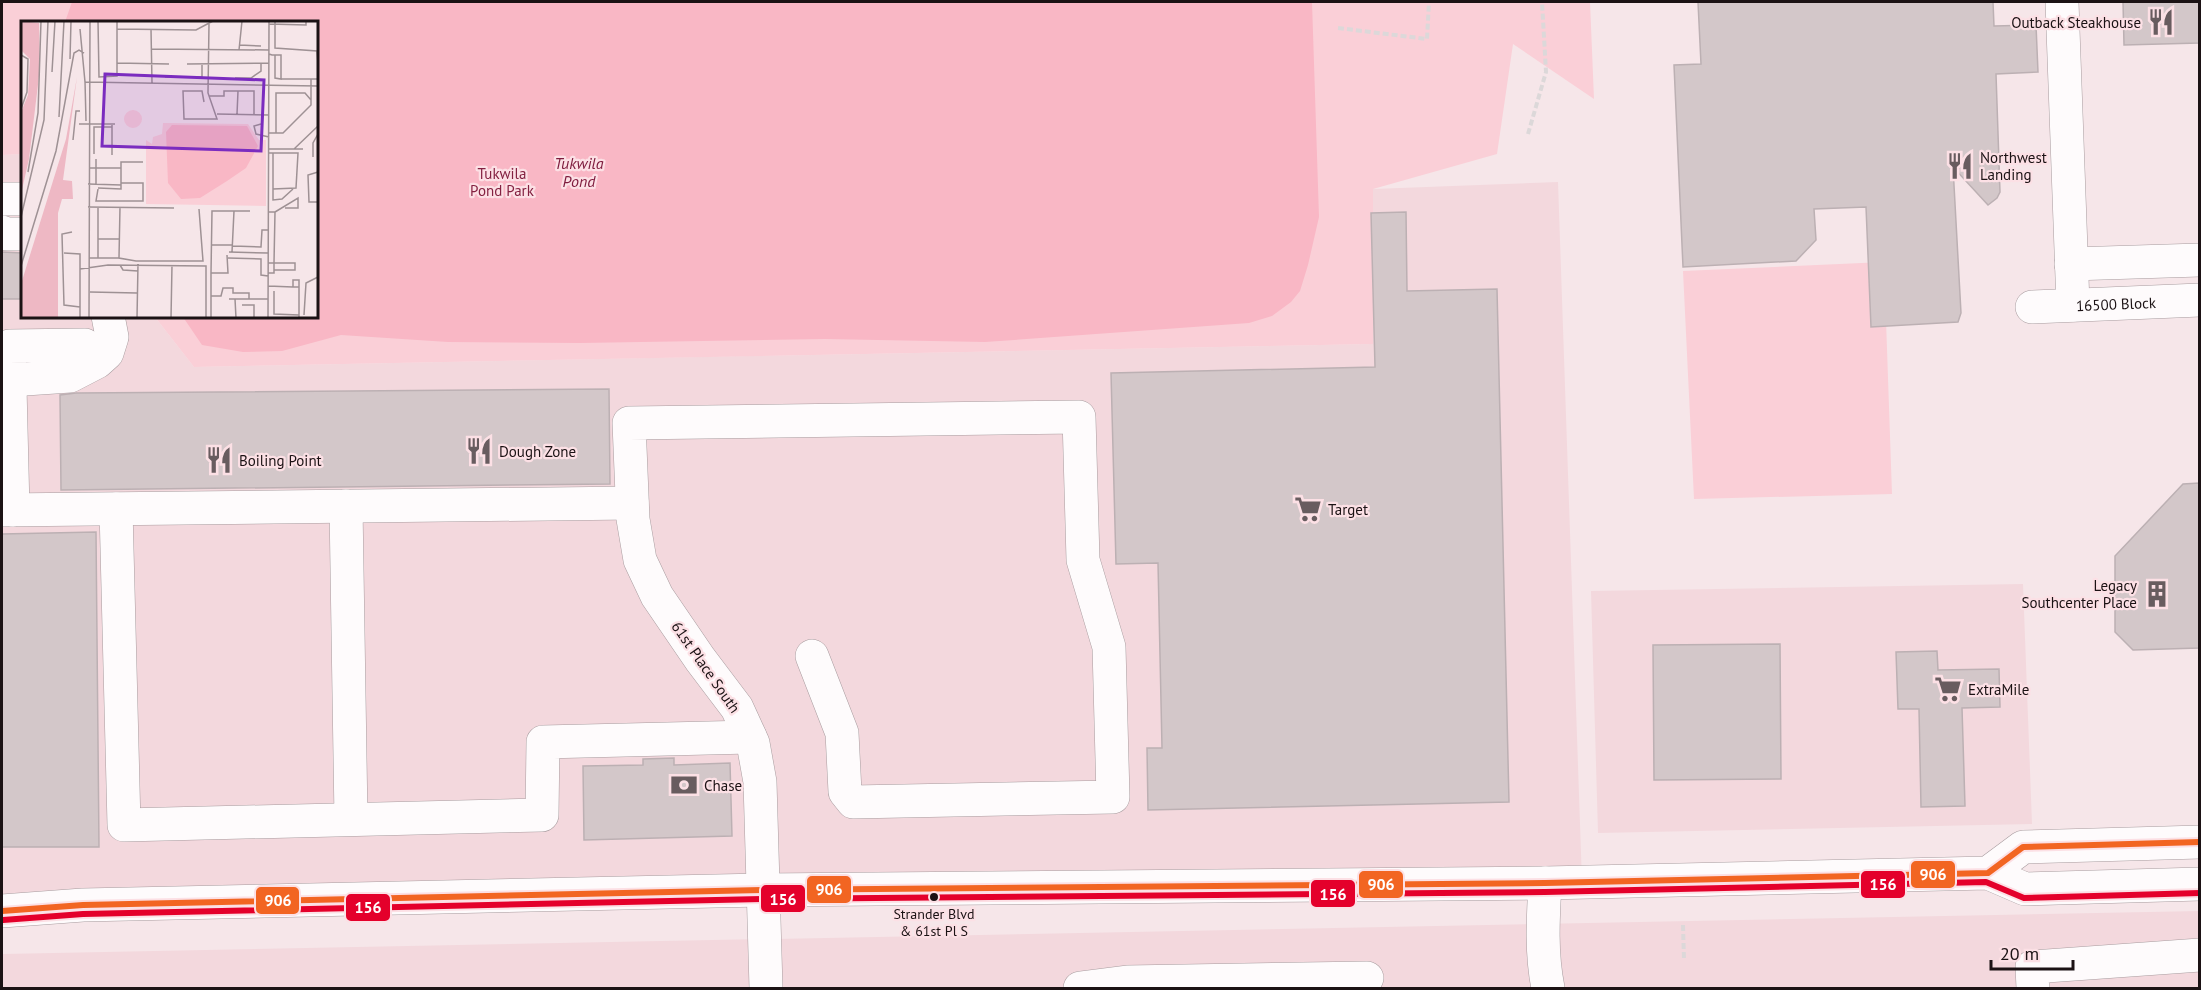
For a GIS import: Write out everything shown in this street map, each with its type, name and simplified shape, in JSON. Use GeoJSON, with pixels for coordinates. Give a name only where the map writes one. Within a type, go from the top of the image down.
{"type":"FeatureCollection","features":[{"type":"Feature","properties":{"kind":"main road"},"geometry":{"type":"LineString","coordinates":[[2062,2],[2073,305]]}},
{"type":"Feature","properties":{"kind":"main road"},"geometry":{"type":"LineString","coordinates":[[2,200],[21,199]]}},
{"type":"Feature","properties":{"kind":"main road"},"geometry":{"type":"LineString","coordinates":[[2,232],[21,234]]}},
{"type":"Feature","properties":{"kind":"main road"},"geometry":{"type":"LineString","coordinates":[[2071,264],[2199,260]]}},
{"type":"Feature","properties":{"kind":"main road","name":"16500 Block"},"geometry":{"type":"LineString","coordinates":[[2032,307],[2199,300]]}},
{"type":"Feature","properties":{"kind":"main road"},"geometry":{"type":"LineString","coordinates":[[10,380],[70,376],[97,362],[107,353],[112,337],[108,318]]}},
{"type":"Feature","properties":{"kind":"main road"},"geometry":{"type":"LineString","coordinates":[[85,345],[9,346],[7,510],[632,503]]}},
{"type":"Feature","properties":{"kind":"main road","name":"61st Place South"},"geometry":{"type":"LineString","coordinates":[[765,988],[760,782],[750,737],[737,708],[657,596],[640,560],[633,519],[629,423],[1079,417],[1083,560],[1108,647],[1113,797],[853,802],[845,792],[842,733],[812,656]]}},
{"type":"Feature","properties":{"kind":"main road"},"geometry":{"type":"LineString","coordinates":[[346,506],[351,819]]}},
{"type":"Feature","properties":{"kind":"main road"},"geometry":{"type":"LineString","coordinates":[[116,509],[124,825],[542,815],[543,742],[750,737]]}},
{"type":"Feature","properties":{"kind":"main road"},"geometry":{"type":"LineString","coordinates":[[1988,873],[2023,847],[2199,842]]}},
{"type":"Feature","properties":{"kind":"main road"},"geometry":{"type":"LineString","coordinates":[[2,911],[119,904],[762,890],[1545,883],[1988,873],[2025,889],[2199,884]]}},
{"type":"Feature","properties":{"kind":"main road"},"geometry":{"type":"LineString","coordinates":[[1545,883],[1542,934],[1548,988]]}},
{"type":"Feature","properties":{"kind":"main road"},"geometry":{"type":"LineString","coordinates":[[2033,988],[2032,967],[2199,955]]}},
{"type":"Feature","properties":{"kind":"main road"},"geometry":{"type":"LineString","coordinates":[[1080,988],[1127,982],[1367,978]]}},
{"type":"Feature","properties":{"kind":"path"},"geometry":{"type":"LineString","coordinates":[[1338,28],[1427,39],[1429,2]]}},
{"type":"Feature","properties":{"kind":"path"},"geometry":{"type":"LineString","coordinates":[[1528,134],[1546,72],[1542,2]]}},
{"type":"Feature","properties":{"kind":"path"},"geometry":{"type":"LineString","coordinates":[[1683,926],[1684,960]]}},
{"type":"Feature","properties":{"kind":"shaded area"},"geometry":{"type":"Polygon","coordinates":[[[21,154],[21,318],[156,318],[194,367],[1372,344],[1373,189],[1558,182],[1582,882],[2,913],[2,155],[21,154]]]}},
{"type":"Feature","properties":{"kind":"shaded area"},"geometry":{"type":"Polygon","coordinates":[[[2023,584],[2032,824],[1598,833],[1591,591],[2023,584]]]}},
{"type":"Feature","properties":{"kind":"shaded area"},"geometry":{"type":"Polygon","coordinates":[[[2200,911],[2199,988],[2,988],[3,954],[2200,911]]]}},
{"type":"Feature","properties":{"kind":"green space","name":"Tukwila Pond"},"geometry":{"type":"Polygon","coordinates":[[[2,2],[1590,2],[1594,99],[1513,44],[1497,154],[1373,189],[1373,344],[194,367],[156,318],[318,318],[318,21],[21,21],[21,154],[2,155],[2,2]]]}},
{"type":"Feature","properties":{"kind":"green space"},"geometry":{"type":"Polygon","coordinates":[[[1884,262],[1892,494],[1694,499],[1683,271],[1884,262]]]}},
{"type":"Feature","properties":{"kind":"water","name":"Tukwila Pond"},"geometry":{"type":"Polygon","coordinates":[[[72,2],[1312,2],[1319,217],[1300,291],[1291,302],[1272,316],[1249,323],[985,342],[825,339],[580,343],[448,342],[341,335],[282,351],[243,352],[202,345],[184,318],[318,318],[318,21],[65,21],[72,2]]]}},
{"type":"Feature","properties":{"kind":"building"},"geometry":{"type":"Polygon","coordinates":[[[1698,2],[1993,2],[1994,26],[2036,25],[2038,72],[1996,74],[2000,192],[1997,198],[1988,205],[1953,167],[1961,313],[1958,322],[1871,327],[1866,207],[1814,209],[1816,240],[1796,261],[1683,267],[1674,65],[1701,64],[1698,2]]]}},
{"type":"Feature","properties":{"kind":"building","name":"Outback Steakhouse"},"geometry":{"type":"Polygon","coordinates":[[[2123,2],[2199,2],[2199,43],[2124,45],[2123,2]]]}},
{"type":"Feature","properties":{"kind":"building","name":"Target"},"geometry":{"type":"Polygon","coordinates":[[[1406,212],[1407,291],[1497,289],[1509,802],[1148,810],[1147,748],[1162,748],[1158,563],[1116,564],[1111,373],[1375,367],[1371,213],[1406,212]]]}},
{"type":"Feature","properties":{"kind":"building"},"geometry":{"type":"Polygon","coordinates":[[[2,252],[21,253],[21,299],[2,299],[2,252]]]}},
{"type":"Feature","properties":{"kind":"building"},"geometry":{"type":"Polygon","coordinates":[[[609,389],[610,484],[61,490],[60,395],[76,393],[609,389]]]}},
{"type":"Feature","properties":{"kind":"building","name":"Legacy Southcenter Place"},"geometry":{"type":"Polygon","coordinates":[[[2199,483],[2199,648],[2133,650],[2115,632],[2115,556],[2183,484],[2199,483]]]}},
{"type":"Feature","properties":{"kind":"building"},"geometry":{"type":"Polygon","coordinates":[[[96,532],[99,847],[2,847],[2,534],[96,532]]]}},
{"type":"Feature","properties":{"kind":"building"},"geometry":{"type":"Polygon","coordinates":[[[1780,644],[1781,779],[1654,780],[1653,645],[1780,644]]]}},
{"type":"Feature","properties":{"kind":"building"},"geometry":{"type":"Polygon","coordinates":[[[1937,651],[1938,670],[1999,669],[2000,707],[1962,708],[1965,806],[1921,807],[1919,709],[1898,709],[1896,652],[1937,651]]]}},
{"type":"Feature","properties":{"kind":"building"},"geometry":{"type":"Polygon","coordinates":[[[674,758],[674,765],[730,763],[732,836],[584,840],[583,766],[643,765],[643,759],[674,758]]]}},
{"type":"Feature","properties":{"kind":"transit line","name":"906"},"geometry":{"type":"LineString","coordinates":[[2,911],[83,905],[762,890],[1545,883],[1988,873],[2023,847],[2200,842]]}},
{"type":"Feature","properties":{"kind":"transit line","name":"156"},"geometry":{"type":"LineString","coordinates":[[3,920],[83,914],[762,899],[1545,892],[1986,882],[2024,898],[2200,893]]}},
{"type":"Feature","properties":{"kind":"place","name":"Outback Steakhouse"},"geometry":{"type":"Point","coordinates":[2161,22]}},
{"type":"Feature","properties":{"kind":"place","name":"Northwest Landing"},"geometry":{"type":"Point","coordinates":[1960,166]}},
{"type":"Feature","properties":{"kind":"place","name":"Dough Zone"},"geometry":{"type":"Point","coordinates":[479,451]}},
{"type":"Feature","properties":{"kind":"place","name":"Boiling Point"},"geometry":{"type":"Point","coordinates":[219,460]}},
{"type":"Feature","properties":{"kind":"place","name":"Target"},"geometry":{"type":"Point","coordinates":[1308,509]}},
{"type":"Feature","properties":{"kind":"place","name":"Legacy Southcenter Place"},"geometry":{"type":"Point","coordinates":[2157,594]}},
{"type":"Feature","properties":{"kind":"place","name":"ExtraMile"},"geometry":{"type":"Point","coordinates":[1948,689]}},
{"type":"Feature","properties":{"kind":"place","name":"Chase"},"geometry":{"type":"Point","coordinates":[684,785]}},
{"type":"Feature","properties":{"kind":"place","name":"Strander Blvd & 61st Pl S"},"geometry":{"type":"Point","coordinates":[934,897]}},
{"type":"Feature","properties":{"kind":"park label","name":"Tukwila Pond Park"},"geometry":{"type":"Point","coordinates":[502,182]}}]}
